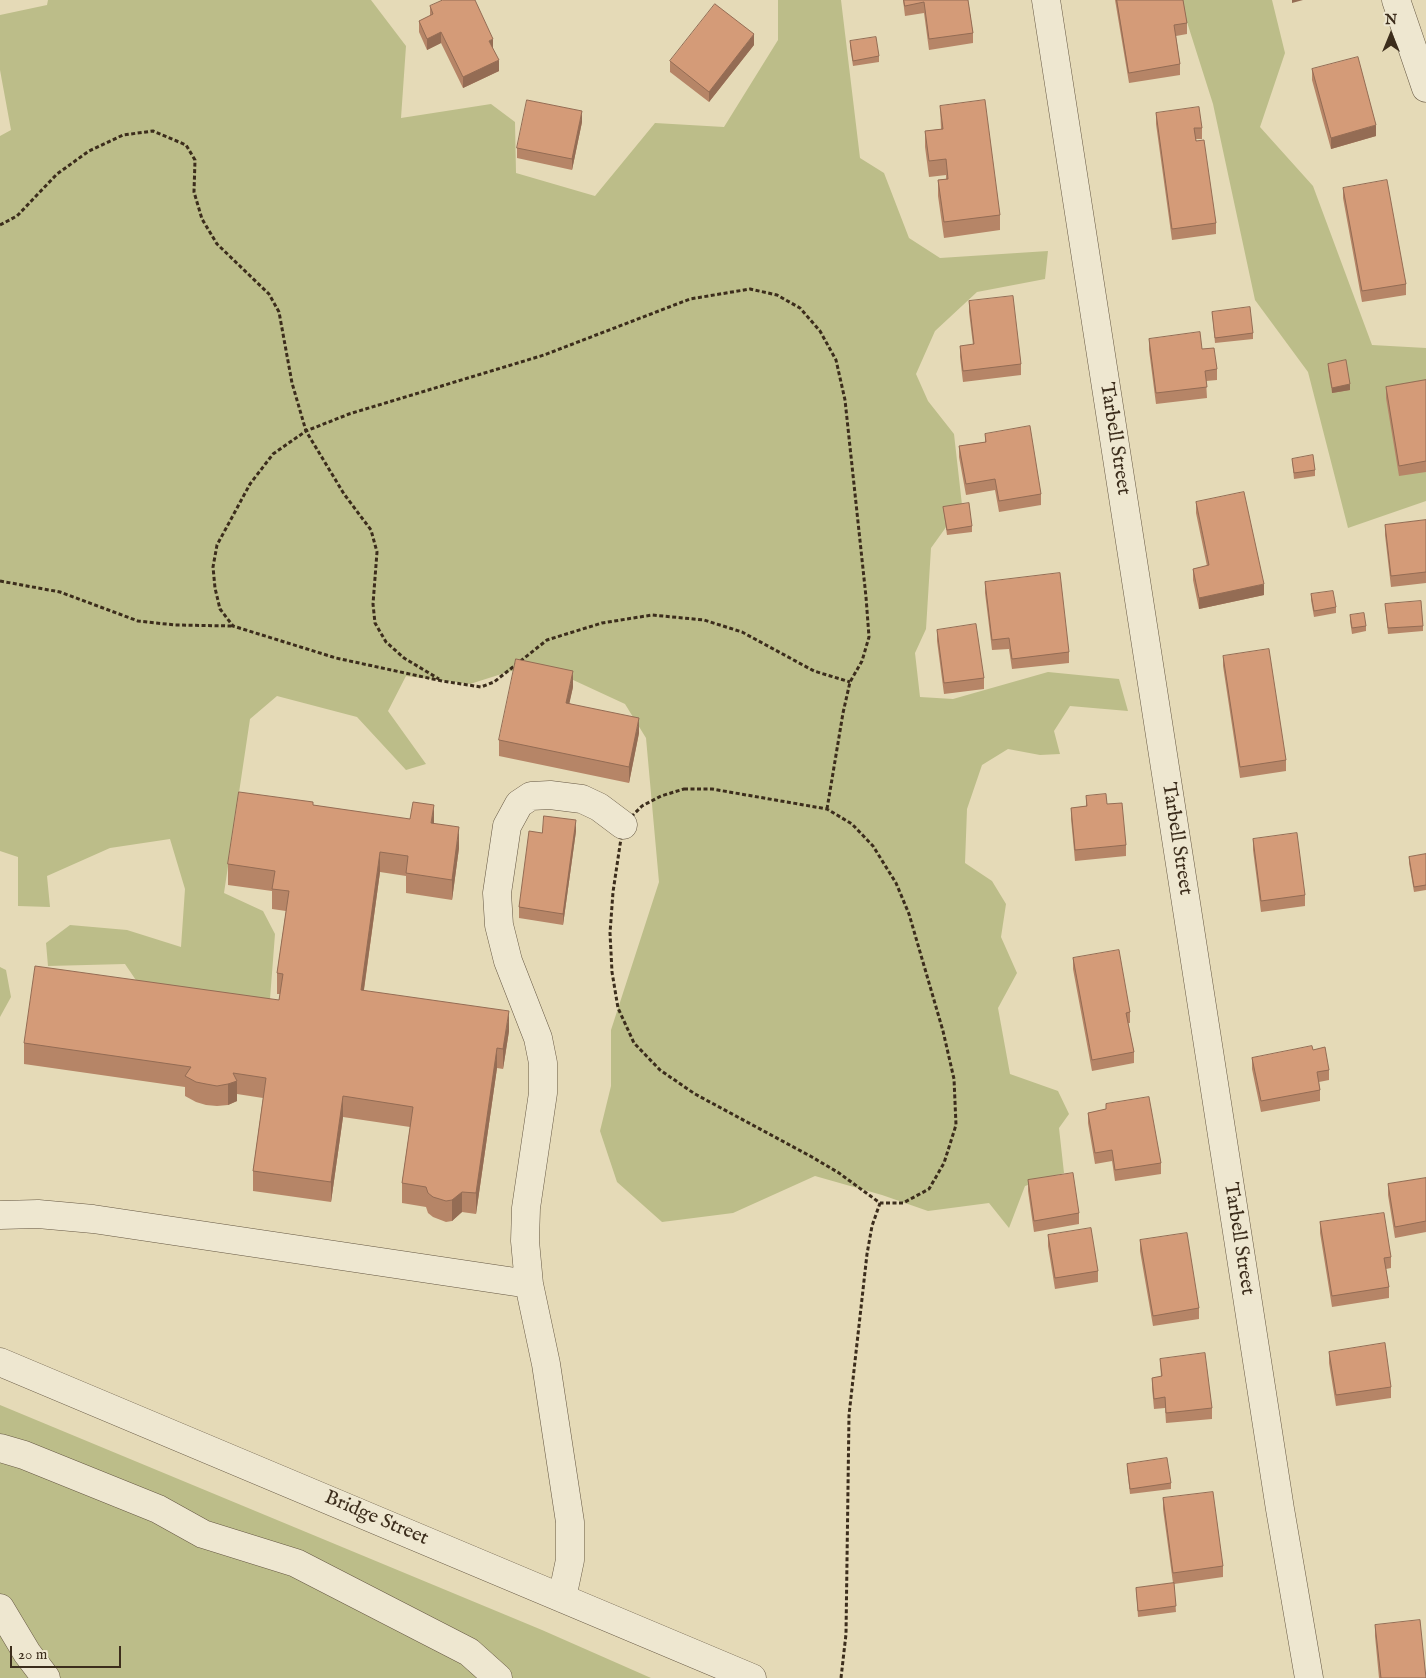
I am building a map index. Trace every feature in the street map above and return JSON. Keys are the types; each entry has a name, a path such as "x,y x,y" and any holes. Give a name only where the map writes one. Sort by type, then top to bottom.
{"street":[{"name":"Tarbell Street","path":"1046,0 1280,1509 1309,1678"},
{"path":"1396,0 1426,88"},
{"path":"562,1598 570,1560 570,1522 546,1364 529,1284 525,1241 526,1208 543,1093 544,1063 538,1038 508,961 499,925 497,893 507,826 519,804 531,796 550,795 582,799 599,807 623,825"},
{"path":"0,1215 38,1214 93,1219 529,1284"},
{"name":"Bridge Street","path":"0,1362 752,1678"},
{"path":"0,1448 158,1509 203,1534 296,1563 469,1652 498,1678"},
{"path":"0,1608 26,1654 46,1678"}],"path":[{"path":"0,224 17,216 65,168 89,151 123,135 153,131 186,145 195,160 194,192 202,219 217,244 268,294 279,312 292,383 306,431 344,494 370,530 377,552 373,604 375,623 386,642 404,658 442,680"},
{"path":"233,626 220,609 215,588 212,567 217,545 250,484 273,454 306,431 349,414 544,355 690,299 750,289 777,295 800,308 820,331 836,360 846,400 866,598 868,638 862,662 850,682 826,809"},
{"path":"0,581 60,592 138,621 175,625 233,626 336,658 481,687 494,682 547,640 602,623 652,615 704,620 742,632 814,671 850,682"},
{"path":"684,789 712,789 826,809 852,824 873,846 896,884 909,914 944,1031 954,1079 956,1125 944,1163 929,1189 903,1203 880,1203 839,1172 812,1156 695,1094 660,1070 634,1043 618,1008 612,972 610,933 614,892 623,825 642,806 661,796 684,789"},
{"path":"840,1678 846,1634 849,1415 867,1254 872,1226 880,1203"}],"green space":[{"path":"48,0 371,0 406,46 401,118 491,104 515,122 516,173 595,196 655,123 724,127 778,40 778,0 841,0 860,158 884,173 909,238 940,258 1048,251 1045,279 977,292 935,331 916,374 928,401 954,434 962,505 931,548 926,629 915,653 920,697 953,699 1048,672 1119,679 1128,711 1070,706 1054,731 1060,754 1040,755 1008,749 982,765 967,809 965,863 992,881 1006,904 1001,937 1017,973 998,1008 1010,1074 1058,1091 1069,1114 1059,1128 1064,1173 1025,1186 1009,1228 989,1203 928,1211 882,1195 815,1176 733,1213 662,1222 617,1182 600,1131 611,1086 611,1030 659,882 646,738 625,704 571,679 511,671 470,684 406,676 388,711 426,764 406,770 357,717 277,696 250,719 224,893 263,911 275,934 269,1012 146,995 125,964 48,966 46,943 70,925 127,930 181,947 185,889 170,839 110,848 47,876 50,907 18,906 18,857 0,851 0,136 11,130 0,70 0,15 47,5"},
{"path":"1180,0 1272,0 1285,53 1260,127 1313,186 1372,345 1426,348 1426,501 1348,528 1308,372 1255,300 1213,104"},
{"path":"0,967 6,970 11,997 0,1017"},
{"path":"0,1405 542,1630 651,1678 0,1678"}],"building":[{"path":"443,0 475,0 493,39 489,41 499,60 463,77 441,32 427,39 419,21 433,14 430,6"},
{"path":"904,0 968,0 973,33 929,39 924,2 905,6"},
{"path":"1117,0 1183,0 1187,23 1174,25 1180,64 1129,73"},
{"path":"715,4 754,34 709,92 670,61"},
{"path":"876,37 879,56 853,61 850,41"},
{"path":"1358,57 1376,125 1331,138 1312,69"},
{"path":"527,100 582,111 572,159 517,148"},
{"path":"985,100 1000,215 944,222 938,180 948,179 946,159 929,161 925,131 943,129 940,106"},
{"path":"1199,107 1202,128 1194,128 1196,141 1204,140 1216,223 1172,229 1156,113"},
{"path":"1387,180 1406,284 1362,291 1343,188"},
{"path":"1013,296 1021,364 963,371 960,346 974,344 969,301"},
{"path":"1250,307 1253,333 1215,338 1212,312"},
{"path":"1200,332 1202,349 1214,348 1217,369 1205,371 1207,387 1156,393 1149,339"},
{"path":"1346,360 1350,384 1332,388 1328,364"},
{"path":"1426,380 1426,461 1399,466 1386,387"},
{"path":"1030,426 1041,494 999,501 995,479 966,484 959,446 986,442 985,434"},
{"path":"1313,455 1315,470 1294,473 1292,459"},
{"path":"1244,492 1264,584 1199,598 1193,569 1209,565 1196,502"},
{"path":"969,503 972,526 947,530 943,507"},
{"path":"1426,520 1426,572 1391,576 1385,525"},
{"path":"1060,573 1069,652 1012,659 1009,638 992,640 985,582"},
{"path":"1333,591 1336,607 1314,611 1311,594"},
{"path":"1421,601 1423,626 1388,628 1385,604"},
{"path":"1364,613 1366,626 1352,628 1350,615"},
{"path":"976,624 984,678 944,683 937,630"},
{"path":"1269,649 1286,760 1240,767 1223,656"},
{"path":"516,659 573,671 566,703 639,718 629,767 499,740"},
{"path":"239,792 313,802 313,805 410,819 413,802 434,805 431,823 459,827 452,880 406,873 408,856 380,852 361,990 509,1011 503,1049 497,1048 476,1193 462,1192 452,1200 446,1201 433,1197 428,1193 426,1187 402,1183 413,1107 343,1096 331,1182 253,1171 266,1078 233,1073 237,1081 217,1086 196,1082 185,1076 191,1067 24,1043 35,966 279,1000 283,974 277,973 289,891 272,889 275,871 228,864"},
{"path":"1106,794 1107,804 1122,803 1126,845 1075,850 1071,808 1087,806 1086,796"},
{"path":"544,816 576,820 563,914 519,907 529,831 542,833"},
{"path":"1297,833 1305,895 1261,901 1253,839"},
{"path":"1426,854 1426,885 1414,887 1409,857"},
{"path":"1119,950 1130,1012 1126,1013 1134,1052 1092,1060 1073,958"},
{"path":"1312,1046 1313,1050 1325,1047 1329,1070 1317,1072 1320,1090 1261,1101 1252,1058"},
{"path":"1149,1097 1161,1163 1115,1170 1112,1150 1095,1153 1088,1113 1106,1109 1106,1104"},
{"path":"1073,1173 1079,1213 1034,1221 1028,1180"},
{"path":"1426,1178 1426,1221 1395,1227 1388,1184"},
{"path":"1384,1213 1391,1257 1384,1258 1389,1287 1332,1296 1320,1222"},
{"path":"1091,1228 1098,1271 1055,1278 1048,1235"},
{"path":"1187,1233 1199,1308 1153,1316 1140,1240"},
{"path":"1385,1343 1391,1387 1336,1395 1329,1352"},
{"path":"1205,1353 1212,1408 1166,1413 1165,1397 1154,1399 1152,1378 1162,1376 1160,1359"},
{"path":"1167,1458 1171,1483 1130,1489 1127,1464"},
{"path":"1213,1492 1223,1566 1173,1573 1163,1498"},
{"path":"1174,1583 1176,1606 1138,1611 1136,1588"},
{"path":"1420,1620 1426,1678 1381,1678 1375,1625"}]}
